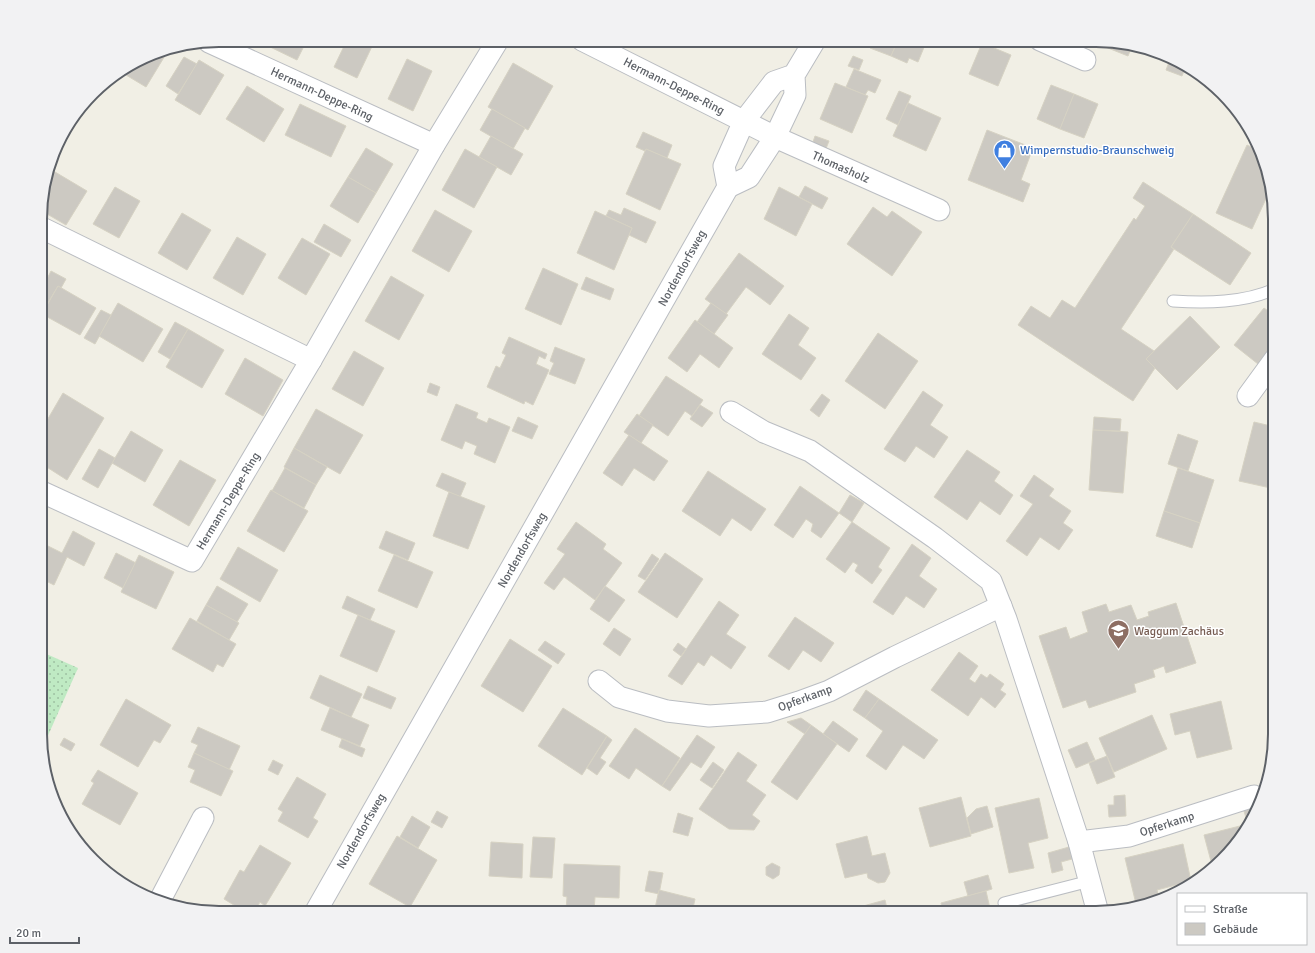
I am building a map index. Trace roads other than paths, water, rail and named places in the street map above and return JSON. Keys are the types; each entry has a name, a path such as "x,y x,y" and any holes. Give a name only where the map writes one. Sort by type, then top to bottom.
{"street":[{"name":"Hermann-Deppe-Ring","path":"220,47 434,145"},
{"name":"Hermann-Deppe-Ring","path":"47,494 192,561 311,360 434,145 494,47"},
{"name":"Hermann-Deppe-Ring","path":"596,47 744,121"},
{"path":"794,75 774,82 744,121 724,166 728,187 749,177 775,137 795,95 794,75 811,47"},
{"path":"1056,47 1085,60"},
{"name":"Thomasholz","path":"744,121 775,137 939,210"},
{"name":"Nordendorfsweg","path":"319,906 728,187"},
{"path":"47,230 311,360"},
{"path":"1248,396 1268,369"},
{"path":"731,412 764,432 810,451 935,538 991,581 1001,606 1078,842 1096,906"},
{"name":"Opferkamp","path":"599,681 619,696 667,711 709,716 767,712 829,691 895,657 1001,606"},
{"name":"Opferkamp","path":"1078,842 1129,836 1254,796"},
{"path":"162,896 203,818"}],"lane":[{"path":"1172,301 1194,302 1239,300 1268,292"},
{"path":"1004,903 1090,881"}],"place":[{"name":"Wimpernstudio-Braunschweig","path":"1004,170"},
{"name":"Waggum Zachäus","path":"1118,650"}]}
